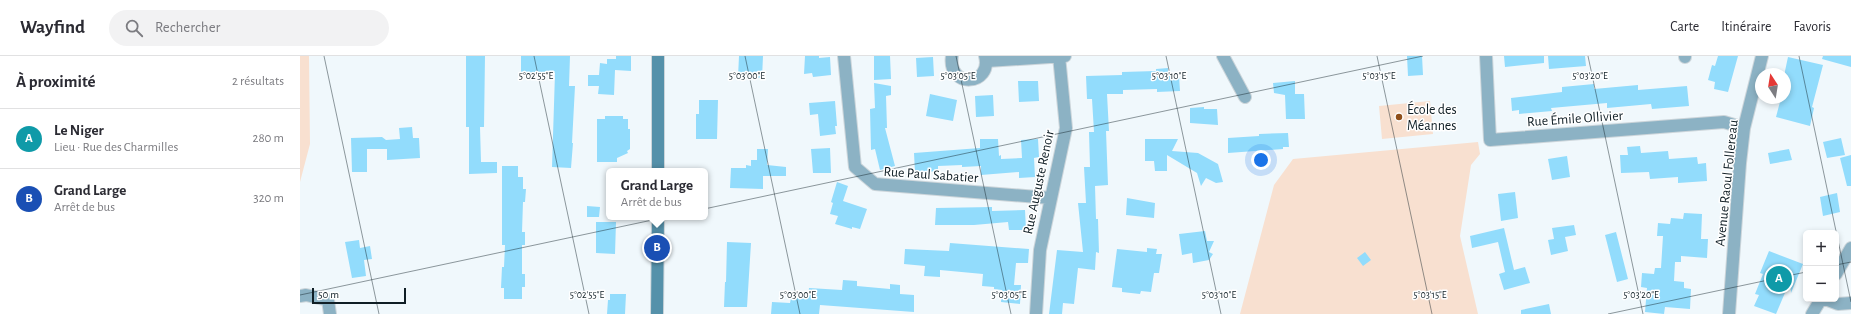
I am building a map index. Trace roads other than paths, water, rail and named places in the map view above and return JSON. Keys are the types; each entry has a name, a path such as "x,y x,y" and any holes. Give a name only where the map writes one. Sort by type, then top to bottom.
{"main road":[{"path":"658,56 658,168"},
{"path":"657,314 658,220"}],"street":[{"name":"Rue Paul Sabatier","path":"844,56 855,167 875,184 1050,198"},
{"path":"952,56 951,63 953,70 963,79 977,78 982,74 986,68 986,59 1065,56"},
{"name":"Rue Auguste Renoir","path":"1036,314 1040,250 1066,128 1059,56"},
{"path":"1223,56 1245,97"},
{"name":"Rue Émile Ollivier","path":"1486,56 1490,140 1724,122 1744,128"},
{"name":"Avenue Raoul Follereau","path":"1729,314 1744,128 1762,56"},
{"path":"1839,269 1851,248"},
{"path":"300,296 306,295 328,300 330,314"},
{"path":"1812,314 1819,302"},
{"path":"1832,302 1838,304 1851,303"}],"place":[{"name":"École des Méannes","path":"1399,117"},
{"name":"Grand Large","path":"657,248"},
{"name":"Le Niger","path":"1779,279"}]}
